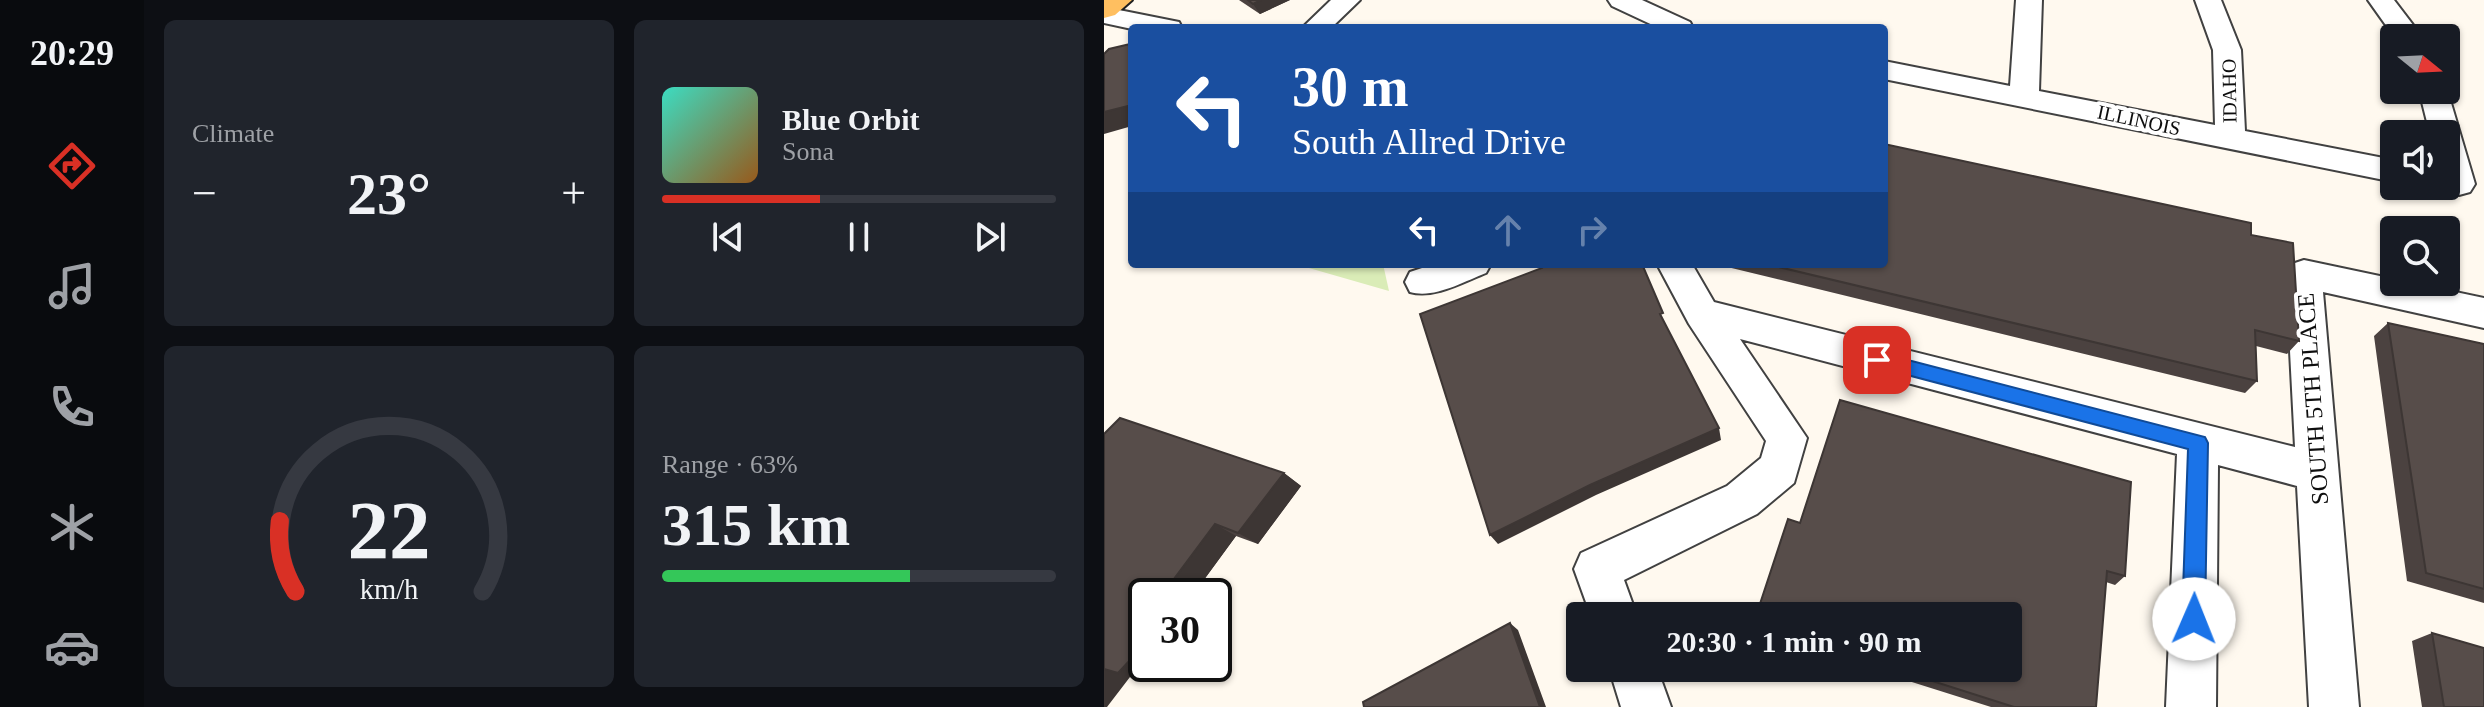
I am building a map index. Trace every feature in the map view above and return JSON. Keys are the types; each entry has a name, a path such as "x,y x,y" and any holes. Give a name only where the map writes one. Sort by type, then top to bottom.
{"main road":[{"path":"1104,12 1117,0"}],"street":[{"path":"1320,24 1347,0"},
{"path":"1621,0 1672,24"},
{"path":"2024,96 2029,0"},
{"name":"IDAHO","path":"2208,0 2230,51 2232,86 2229,138"},
{"path":"2381,0 2399,24"},
{"path":"1104,12 1153,24"},
{"name":"ILLINOIS","path":"1888,71 2380,168"},
{"path":"2438,104 2463,184"},
{"path":"1423,282 1463,268"},
{"path":"1609,602 1597,569 1742,500 1779,469 1787,438 1702,314 1676,268"},
{"name":"SOUTH 5TH PLACE","path":"2334,707 2304,274 2484,313"},
{"path":"1702,314 2318,472"},
{"path":"2191,707 2198,443"},
{"path":"1638,682 1646,707"}],"green space":[{"path":"1309,268 1384,268 1389,291"}],"building":[{"path":"1128,45 1128,106 1104,112 1104,54 1109,49"},
{"path":"1888,145 2251,223 2251,235 2293,243 2299,341 2255,330 2257,381 1783,268 1888,268"},
{"path":"1542,268 1644,268 1663,313 1660,314 1719,428 1590,485 1490,535 1420,314"},
{"path":"2388,323 2484,344 2484,589 2426,573"},
{"path":"1840,400 2131,482 2125,576 2107,571 2096,707 2014,707 1936,682 2022,682 2022,602 1761,602 1788,519 1800,523"},
{"path":"1120,418 1284,473 1238,533 1215,524 1175,578 1128,578 1128,662 1118,673 1104,669 1104,434"},
{"path":"1510,623 1540,707 1364,707 1363,702"},
{"path":"2432,633 2484,648 2484,707 2444,707"}],"route":[{"path":"1877,360 2198,443 2194,619"}]}
